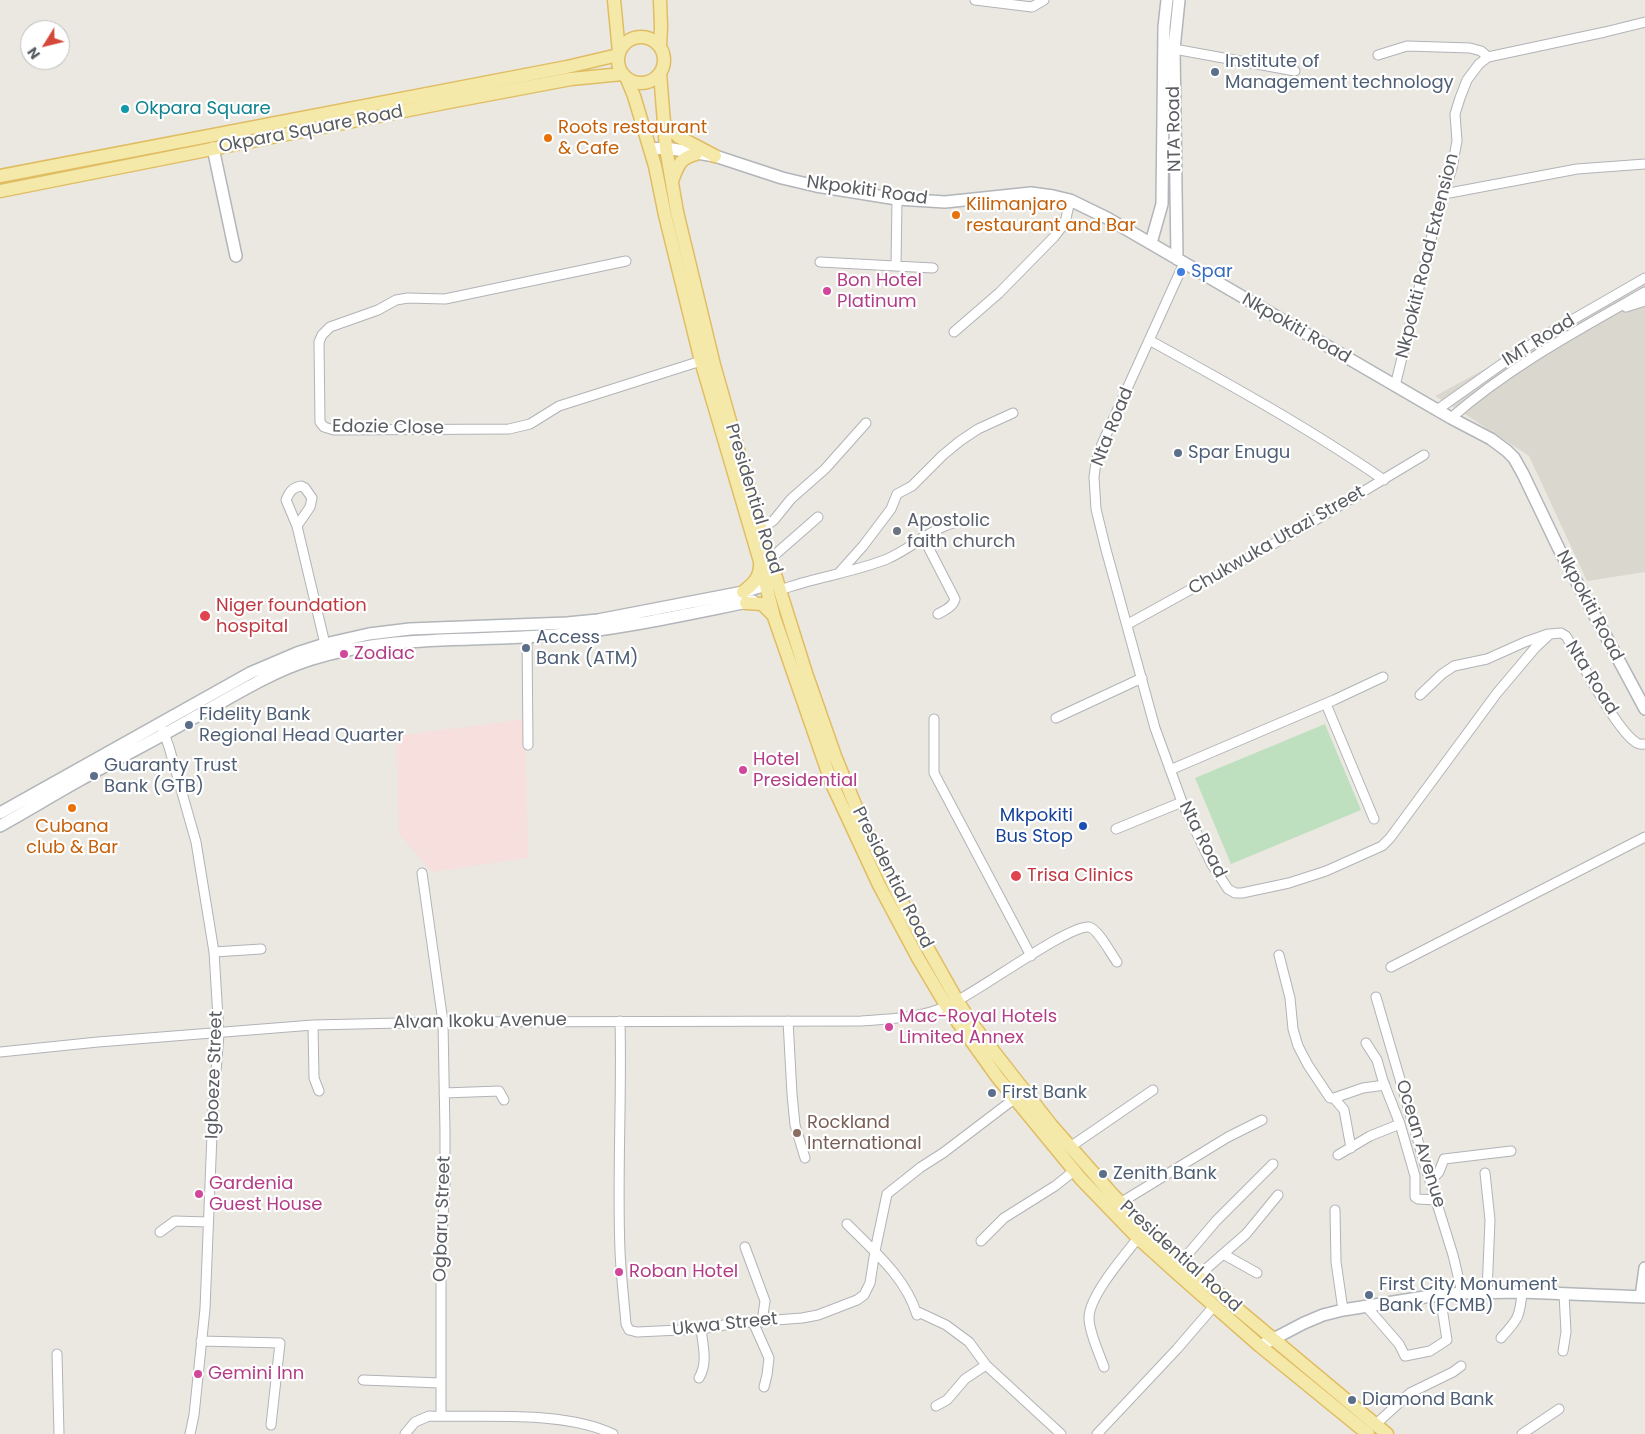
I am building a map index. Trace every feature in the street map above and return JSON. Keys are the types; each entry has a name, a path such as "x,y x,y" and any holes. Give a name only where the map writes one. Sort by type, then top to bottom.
{"main road":[{"path":"614,0 618,65 624,76 634,82 641,83 655,78 660,72 664,60 660,47 660,0"},
{"name":"NTA Road","path":"1151,243 1162,204 1164,27 1167,0"},
{"name":"NTA Road","path":"1179,0 1174,49 1181,261"},
{"path":"618,53 626,42 638,37 650,39 660,47"},
{"name":"Okpara Square Road","path":"0,176 558,69 618,53"},
{"name":"Presidential Road","path":"660,72 666,148 691,276 714,365 732,447 774,590 835,756 861,819 952,1004 1014,1099 1030,1108 1070,1147 1120,1203 1138,1238 1260,1346 1372,1429 1387,1434"},
{"name":"Okpara Square Road","path":"0,191 571,79 624,76"},
{"name":"Presidential Road","path":"624,76 634,96 650,148 701,361 761,530 765,558"},
{"path":"663,122 679,137 715,156"},
{"path":"207,136 214,148 236,256"},
{"name":"Nkpokiti Road","path":"650,148 666,148 715,156 782,178 897,199 945,202 1031,193 1053,196 1070,200 1090,209 1151,243 1507,450 1523,474 1558,549 1645,709"},
{"path":"672,181 680,162 696,154"},
{"path":"745,597 760,574 765,558"},
{"path":"0,826 269,677 312,658 382,643 527,636 610,629 774,590"},
{"name":"Presidential Road","path":"774,590 774,617 832,784 879,885 918,958 1030,1108 1074,1171 1129,1221 1182,1261 1274,1340 1372,1429"},
{"path":"0,814 250,673 297,653 325,644 369,634 410,629 567,623 598,620 745,597 762,604 774,617"},
{"path":"1260,1346 1313,1319 1344,1310 1440,1295 1522,1292 1643,1297 1645,1268"}],"street":[{"path":"975,0 1032,7 1044,0"},
{"path":"1378,55 1407,46 1470,48 1481,50 1488,57 1645,22"},
{"path":"1174,49 1295,71"},
{"name":"Nkpokiti Road Extension","path":"1395,386 1457,144 1455,114 1467,80 1479,64 1488,57"},
{"path":"1444,194 1577,169 1645,164"},
{"path":"896,266 897,199"},
{"path":"954,332 999,293 1054,237 1065,222 1070,200"},
{"name":"Edozie Close","path":"626,261 446,299 408,298 396,300 378,310 330,327 322,335 319,342 320,422 324,427 334,430 509,429 530,424 559,406 701,361"},
{"name":"Nta Road","path":"1181,261 1149,340 1102,444 1096,462 1094,477 1096,509 1156,728 1170,770 1182,802 1211,863 1228,889 1242,894 1289,882 1317,874 1382,846 1390,838 1497,693 1535,648 1550,634 1562,633 1566,636 1608,708 1636,742 1645,744"},
{"path":"820,262 933,268"},
{"name":"IMT Road","path":"1437,410 1539,339 1645,278"},
{"name":"IMT Road","path":"1451,418 1498,380 1573,332 1645,292"},
{"path":"1611,311 1645,301"},
{"path":"1149,340 1301,426 1347,454 1384,480"},
{"path":"838,574 864,546 890,509 897,494 912,486 943,454 960,441 978,429 1013,413"},
{"path":"761,530 774,520 791,499 825,469 866,423"},
{"name":"Chukwuka Utazi Street","path":"1128,624 1225,572 1424,455"},
{"path":"765,558 818,517"},
{"path":"774,590 838,574 889,558 923,537 952,523 962,521"},
{"path":"297,526 325,644"},
{"path":"923,537 955,599 949,608 938,614"},
{"path":"1420,695 1442,674 1454,666 1487,659 1525,642 1550,634"},
{"path":"527,636 528,746"},
{"path":"1170,770 1326,704 1383,677"},
{"path":"1056,718 1142,678"},
{"path":"1326,704 1374,819"},
{"path":"934,719 934,773 1031,956"},
{"name":"Igboeze Street","path":"159,723 165,734 196,842 214,952 219,1034 204,1309 194,1415 190,1434"},
{"path":"1116,830 1182,802"},
{"path":"1391,967 1645,837"},
{"name":"Ogbaru Street","path":"422,873 443,1022 445,1174 441,1253 440,1416"},
{"name":"Alvan Ikoku Avenue","path":"0,1052 98,1042 219,1034 313,1025 443,1022 862,1021 887,1019 919,1015 952,1004 1083,927 1090,927 1096,931 1117,962"},
{"path":"214,952 262,950"},
{"path":"1279,955 1290,998 1293,1029 1298,1046 1330,1098 1334,1098 1344,1110 1351,1148"},
{"name":"Ocean Avenue","path":"1376,997 1453,1255 1462,1293"},
{"name":"Ukwa Street","path":"620,1021 622,1080 620,1253 626,1324 630,1330 637,1332 702,1329 736,1323 818,1315 857,1300 864,1295 870,1283 888,1194 921,1167 943,1153 1014,1099"},
{"path":"788,1021 795,1125 805,1158"},
{"path":"313,1025 314,1078 319,1092"},
{"path":"1366,1043 1377,1060 1400,1124 1414,1176 1415,1197 1418,1200 1436,1200"},
{"path":"1334,1098 1363,1088 1385,1086"},
{"path":"1070,1147 1152,1090"},
{"path":"444,1093 499,1091 504,1100"},
{"path":"1120,1203 1228,1137 1262,1120"},
{"path":"1338,1155 1374,1134 1400,1124"},
{"path":"1430,1181 1439,1172 1444,1159 1510,1151"},
{"path":"1179,1275 1182,1261 1216,1221 1273,1164"},
{"path":"981,1241 1004,1218 1055,1186 1074,1171"},
{"path":"1485,1173 1490,1220 1487,1292"},
{"path":"1198,1276 1246,1234 1278,1194"},
{"path":"1335,1210 1336,1262 1344,1310"},
{"path":"160,1232 175,1221 208,1222"},
{"path":"847,1224 886,1263 902,1284 917,1313 946,1325 969,1342 986,1365 1061,1434"},
{"path":"1104,1367 1089,1319 1092,1303 1100,1288 1138,1238"},
{"path":"745,1247 765,1301 758,1322 769,1358 764,1387"},
{"path":"1223,1254 1257,1273"},
{"path":"1500,1338 1518,1318 1521,1309 1522,1292"},
{"path":"1563,1351 1566,1332 1564,1294"},
{"path":"1366,1306 1399,1344 1405,1356 1430,1351 1447,1340 1440,1295"},
{"path":"1102,1432 1214,1306"},
{"path":"699,1378 704,1370 705,1363 702,1329"},
{"path":"201,1341 280,1343 272,1425"},
{"path":"57,1354 59,1434"},
{"path":"936,1406 947,1400 965,1379 986,1365"},
{"path":"1372,1429 1410,1393 1453,1372 1460,1366"},
{"path":"363,1380 440,1383"},
{"path":"1522,1434 1559,1409"},
{"path":"405,1434 410,1426 429,1416 522,1417 594,1426 613,1434"}],"shaded area":[{"path":"1645,283 1645,572 1587,581 1529,456 1435,396"},
{"path":"525,719 528,858 432,872 399,834 396,736"}],"green space":[{"path":"1325,724 1361,810 1231,864 1195,778"}],"place":[{"name":"Institute of Management technology","path":"1215,72"},
{"name":"Okpara Square","path":"125,109"},
{"name":"Roots restaurant & Cafe","path":"548,138"},
{"name":"Kilimanjaro restaurant and Bar","path":"956,215"},
{"name":"Spar","path":"1181,272"},
{"name":"Bon Hotel Platinum","path":"827,291"},
{"name":"Spar Enugu","path":"1178,453"},
{"name":"Apostolic faith church","path":"897,531"},
{"name":"Niger foundation hospital","path":"205,616"},
{"name":"Access Bank (ATM)","path":"526,648"},
{"name":"Zodiac","path":"344,654"},
{"name":"Fidelity Bank Regional Head Quarter","path":"189,725"},
{"name":"Hotel Presidential","path":"743,770"},
{"name":"Guaranty Trust Bank (GTB)","path":"94,776"},
{"name":"Cubana club & Bar","path":"72,808"},
{"name":"Mkpokiti Bus Stop","path":"1083,826"},
{"name":"Trisa Clinics","path":"1016,876"},
{"name":"Mac-Royal Hotels Limited Annex","path":"889,1027"},
{"name":"First Bank","path":"992,1093"},
{"name":"Rockland International","path":"797,1133"},
{"name":"Zenith Bank","path":"1103,1174"},
{"name":"Gardenia Guest House","path":"199,1194"},
{"name":"Roban Hotel","path":"619,1272"},
{"name":"First City Monument Bank (FCMB)","path":"1369,1295"},
{"name":"Gemini Inn","path":"198,1374"},
{"name":"Diamond Bank","path":"1352,1400"}]}
